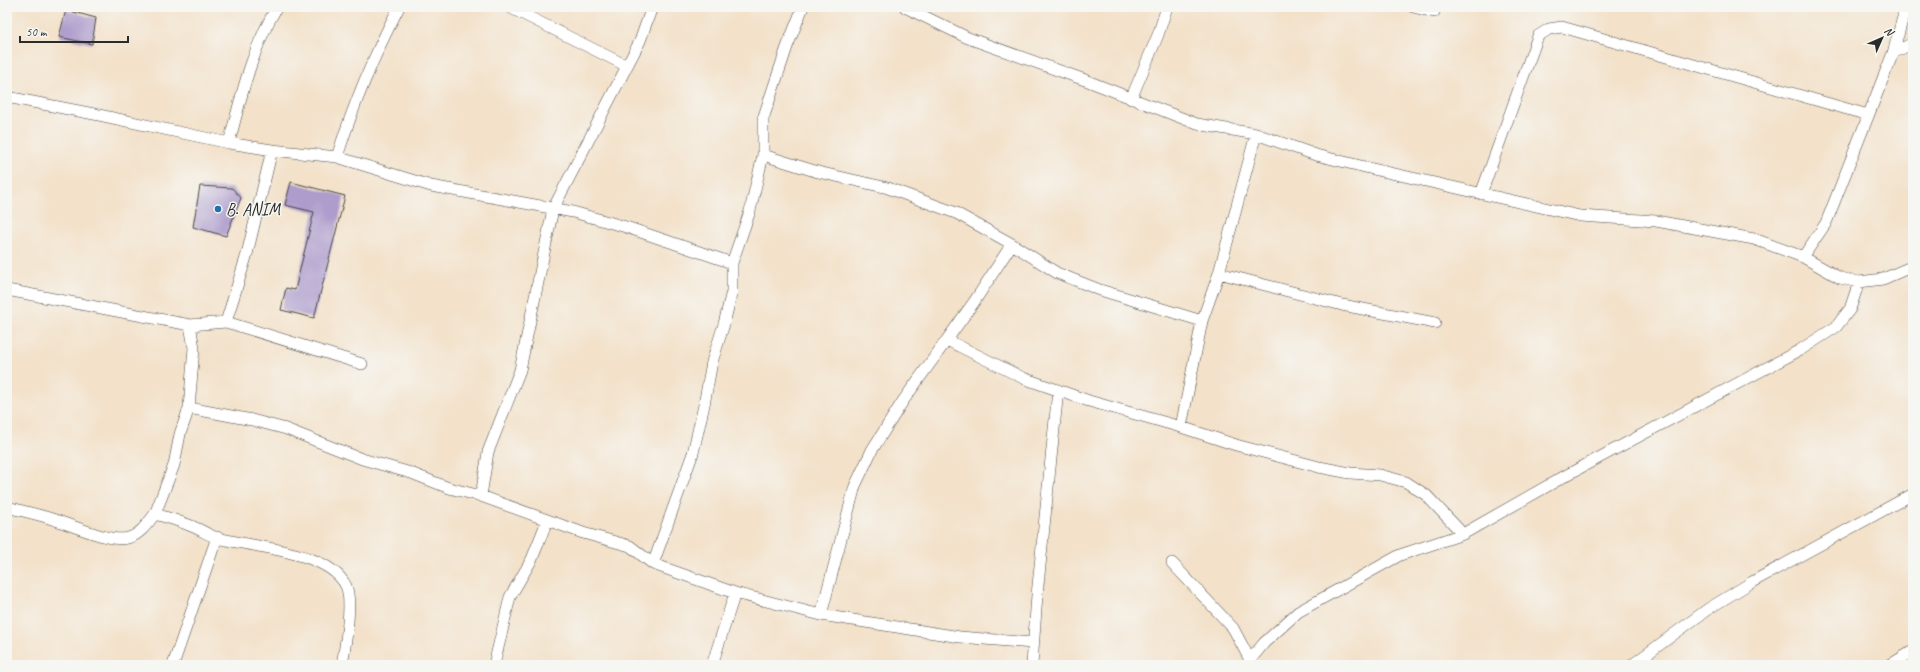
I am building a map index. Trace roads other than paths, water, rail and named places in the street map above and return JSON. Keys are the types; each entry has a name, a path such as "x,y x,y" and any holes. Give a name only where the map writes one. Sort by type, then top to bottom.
{"street":[{"path":"229,143 244,86 266,24 277,7"},
{"path":"337,157 353,106 379,45 399,7"},
{"path":"509,7 627,66"},
{"path":"481,496 488,452 520,370 553,209 640,41 652,7"},
{"path":"653,564 693,452 712,362 724,324 732,291 732,263 750,211 763,155 763,119 787,47 803,7"},
{"path":"905,7 968,38 1085,80 1197,124 1256,134 1316,155 1580,216 1656,221 1754,239 1803,257 1840,278 1859,282 1883,279 1913,266"},
{"path":"1131,99 1158,35 1167,7"},
{"path":"1413,7 1434,12"},
{"path":"1803,257 1826,222 1893,53 1903,17 1903,7"},
{"path":"1481,194 1538,36 1549,29 1562,28 1868,115"},
{"path":"1893,53 1913,43"},
{"path":"7,97 229,143 272,150 337,157 431,186 574,212 626,227 732,263"},
{"path":"1181,427 1202,321 1219,273 1256,134"},
{"path":"226,322 247,254 272,150"},
{"path":"763,155 818,172 894,190 956,213 1012,244 1057,273 1100,290 1202,321"},
{"path":"821,614 855,486 872,450 902,400 947,340 1012,244"},
{"path":"1219,273 1342,305 1435,323"},
{"path":"1172,563 1233,628 1248,662 1264,643 1298,612 1400,555 1463,534 1565,476 1800,350 1836,327 1850,309 1859,282"},
{"path":"7,290 190,325 226,322 362,364"},
{"path":"7,507 53,519 85,531 116,538 128,539 138,534 155,514 165,491 189,408 194,348 190,325"},
{"path":"947,340 1023,378 1089,400 1236,445 1319,467 1350,473 1380,475 1406,482 1426,495 1463,534"},
{"path":"1032,665 1058,390"},
{"path":"189,408 252,420 286,429 362,459 411,473 449,488 481,496 583,533 630,546 653,564 735,593 821,614 960,637 1033,643"},
{"path":"1632,665 1708,609 1752,582 1913,494"},
{"path":"155,514 182,522 217,537 318,561 341,577 347,588 348,612 342,665"},
{"path":"494,665 510,597 532,559 547,521"},
{"path":"173,665 217,537"},
{"path":"712,665 735,593"},
{"path":"1890,665 1913,650"}],"place":[{"name":"B. ANIM","path":"218,209"}]}
